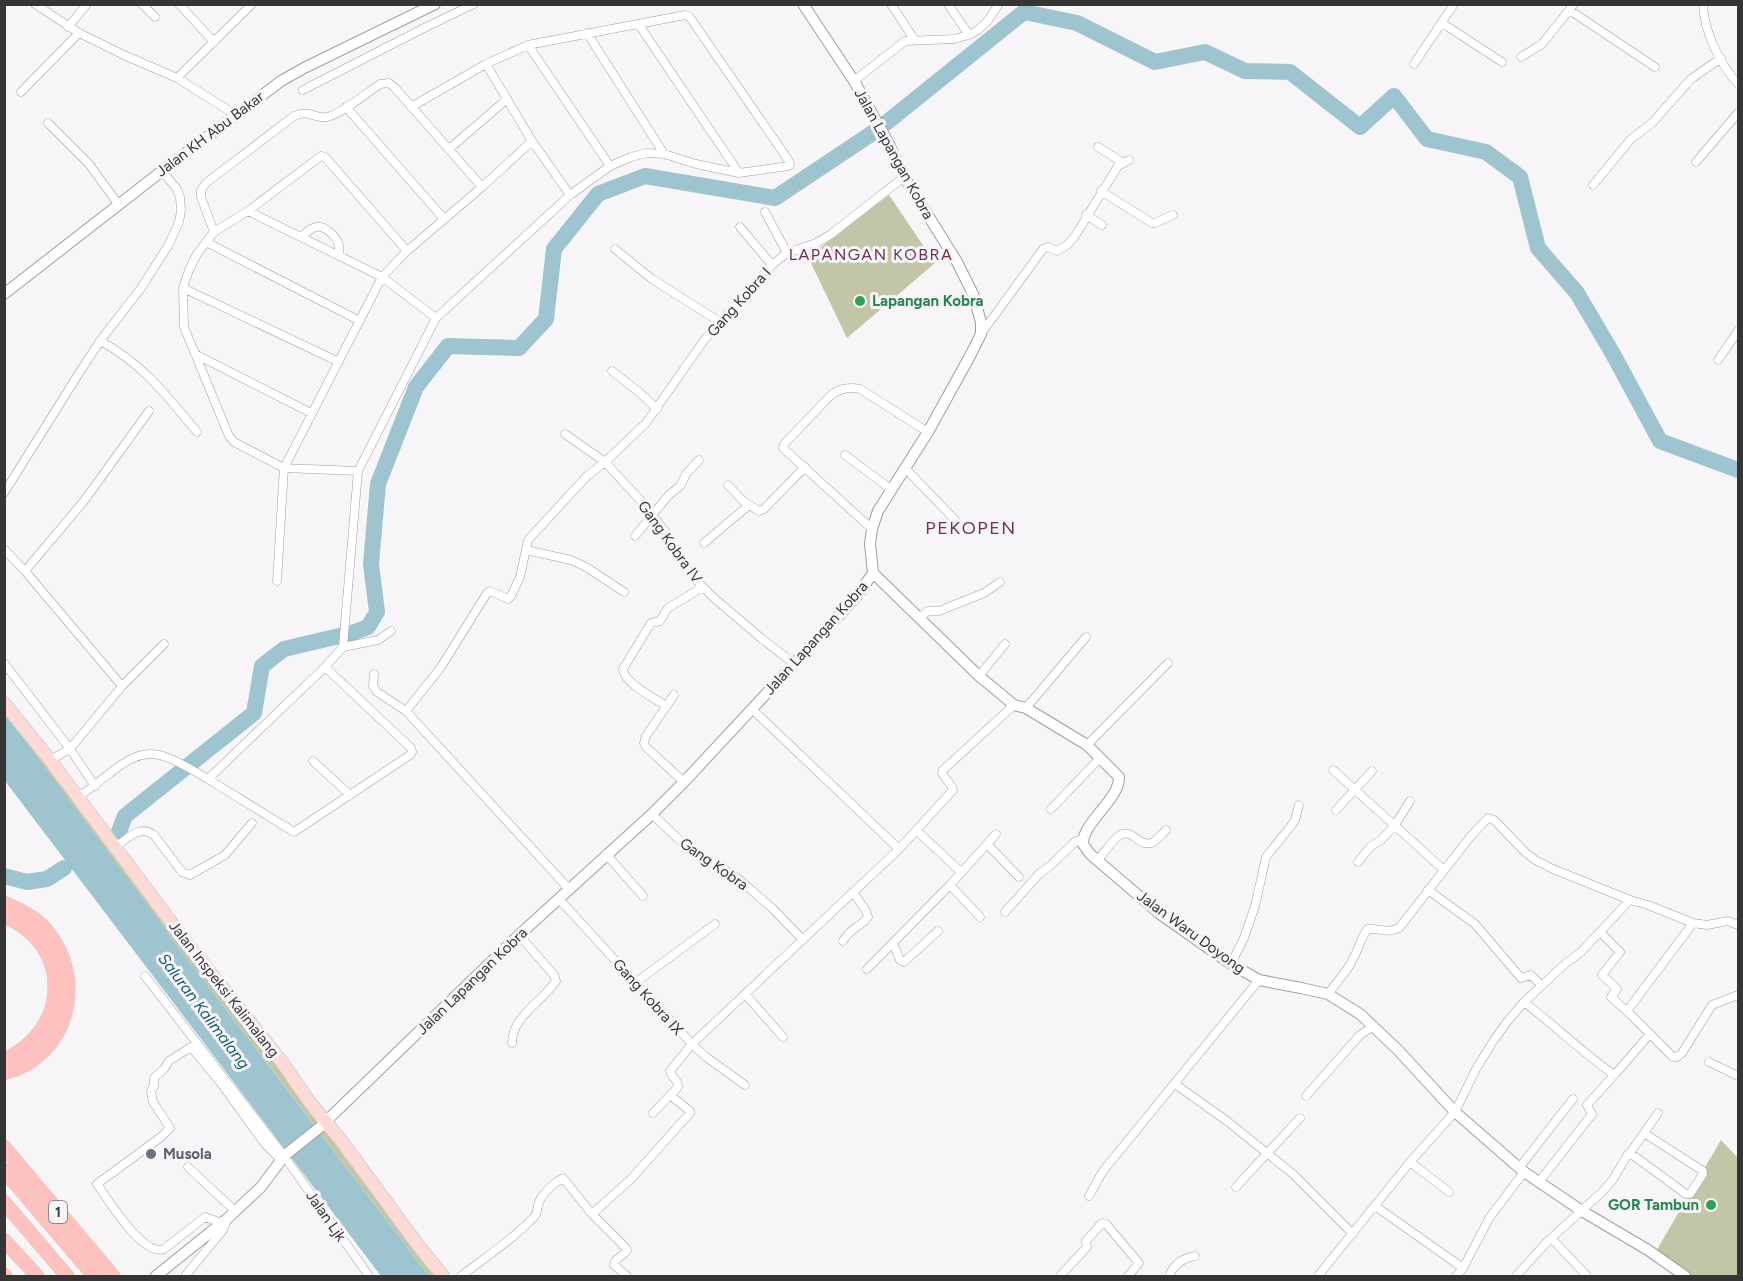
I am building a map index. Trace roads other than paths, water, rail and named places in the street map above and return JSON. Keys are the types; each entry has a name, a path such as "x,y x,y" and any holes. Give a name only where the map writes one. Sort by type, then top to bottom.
{"highway":[{"path":"4,903 23,911 46,930 61,955 67,972 69,989 65,1014 52,1041 39,1056 4,1073"},
{"path":"4,916 17,922 32,934 45,949 55,973 56,991 52,1010 45,1026 28,1045 4,1060"},
{"name":"1","path":"4,1147 113,1276"},
{"name":"1","path":"4,1170 94,1276"},
{"path":"4,1182 82,1276"},
{"name":"1","path":"4,1202 67,1276"},
{"path":"4,1240 37,1276"}],"main road":[{"name":"Jalan Inspeksi Kalimalang","path":"4,703 50,760 76,798 186,942 282,1062 323,1125 343,1143 443,1276"}],"street":[{"path":"35,4 68,27 177,78 236,115"},
{"path":"68,27 87,4"},
{"path":"142,4 155,17"},
{"path":"179,4 214,42"},
{"path":"177,78 252,4"},
{"name":"Jalan KH Abu Bakar","path":"4,294 281,81 417,8 435,4"},
{"path":"303,90 474,4"},
{"name":"Jalan Lapangan Kobra","path":"156,1276 261,1187 283,1157 323,1125 519,935 652,814 857,596 873,573 870,544 878,511 928,432 981,334 982,327 980,315 965,278 904,177 889,144 854,81 803,4"},
{"path":"891,4 914,39"},
{"path":"948,4 969,35"},
{"path":"854,81 905,41 954,39 969,35 987,22 999,4"},
{"path":"1414,64 1454,4"},
{"path":"1703,4 1713,44 1729,73 1738,84"},
{"path":"1521,57 1542,44 1572,6 1655,67"},
{"path":"208,779 325,667 343,645 358,471 436,318 570,195 610,166 647,153 664,154 740,173 790,165 692,19 685,15 528,45 486,64 411,107"},
{"path":"1442,23 1502,62"},
{"path":"639,25 740,173"},
{"path":"21,92 79,33"},
{"path":"587,33 664,154"},
{"path":"528,45 610,166"},
{"path":"1593,185 1630,139 1652,123 1691,79 1721,58"},
{"path":"486,64 532,141 570,195"},
{"path":"214,232 201,197 201,190 206,183 294,116 302,112 320,117 331,116 380,84 388,82 482,187"},
{"path":"449,149 506,100"},
{"path":"346,107 444,219"},
{"path":"1696,162 1738,113"},
{"path":"48,123 89,164 119,205"},
{"path":"277,581 285,468 382,277 407,251 532,141"},
{"path":"981,334 1043,249 1048,247 1057,251 1061,250 1075,236 1118,166 1126,161 1098,147"},
{"path":"358,471 285,468 234,442 184,327 183,288 189,270 214,232 248,211 321,156 325,157 407,251"},
{"path":"4,493 100,341 154,269 179,222 180,197 177,189 162,171"},
{"name":"Gang Kobra I","path":"406,711 441,666 487,593 490,591 508,599 511,596 519,577 528,540 587,476 646,423 694,353 772,265 787,253 816,243 830,235 904,177"},
{"path":"1101,191 1152,223 1173,215"},
{"path":"248,211 382,277 436,318"},
{"path":"765,212 787,253"},
{"path":"1086,215 1102,225"},
{"path":"301,237 310,229 316,226 321,227 339,243 339,256"},
{"path":"740,227 772,265"},
{"path":"206,242 360,321"},
{"path":"615,249 652,279 720,322"},
{"path":"183,288 339,362"},
{"path":"1718,360 1738,331"},
{"path":"100,341 117,349 149,375 197,432"},
{"path":"195,354 311,413"},
{"path":"612,371 657,409"},
{"path":"872,529 783,448 784,444 832,394 850,387 860,389 928,432"},
{"path":"25,571 84,501 149,411"},
{"name":"Gang Kobra IV","path":"565,434 605,462 665,531 671,546 703,587 760,638 794,663"},
{"path":"845,456 892,490"},
{"path":"635,536 668,496 681,485 686,474 699,460"},
{"path":"728,485 749,505 759,511 764,509 806,467"},
{"path":"905,468 957,522"},
{"path":"704,543 749,505"},
{"path":"4,549 122,686"},
{"path":"526,550 571,560 624,592"},
{"path":"873,573 979,676 1014,705 1026,708 1087,745 1119,777 1113,793 1082,839 1075,842 1039,874 1005,912"},
{"path":"919,618 928,611 939,611 984,593 1000,582"},
{"path":"667,706 634,685 624,675 623,669 651,623 660,621 668,608 703,587"},
{"path":"343,645 378,640 391,632"},
{"path":"1026,708 1086,637"},
{"path":"50,760 70,749 122,686 164,644"},
{"path":"979,676 1005,644"},
{"path":"4,663 70,749 94,786"},
{"path":"1087,745 1168,663"},
{"path":"76,798 136,756 151,753 166,756 181,764 294,832 412,752 411,748 325,667"},
{"path":"374,674 373,686 377,692 406,711 569,889"},
{"path":"674,695 644,742 646,747 684,782"},
{"path":"653,1113 678,1086 670,1071 692,1044 917,831 953,790 942,773 943,770 1014,705"},
{"path":"752,709 899,849"},
{"path":"1051,808 1100,758"},
{"path":"313,761 350,795"},
{"path":"1333,770 1444,870"},
{"path":"1336,810 1372,771"},
{"path":"1358,862 1371,846 1381,840 1395,825 1410,801"},
{"path":"1231,964 1244,938 1255,906 1266,857 1295,820 1299,805"},
{"name":"Gang Kobra","path":"652,814 691,851 720,866 741,881 802,939"},
{"path":"1328,994 1350,965 1362,936 1368,929 1390,932 1399,928 1485,820 1491,819 1525,852 1553,869 1693,923 1707,925 1728,921 1738,925"},
{"path":"114,848 140,831 149,831 182,872 190,875 225,855 252,823"},
{"path":"1097,861 1119,836 1125,833 1149,844 1166,830"},
{"path":"917,831 961,872"},
{"path":"867,969 950,885 996,834"},
{"name":"Jalan Waru Doyong","path":"1082,839 1083,844 1097,861 1160,914 1231,964 1259,980 1328,994 1360,1014 1398,1050 1455,1112 1521,1170 1685,1276"},
{"path":"987,844 1019,877"},
{"path":"606,855 643,896"},
{"path":"950,885 980,918"},
{"path":"1428,890 1475,924 1521,978 1531,975 1541,985"},
{"path":"843,941 850,930 868,917 853,892"},
{"name":"Gang Kobra IX","path":"558,899 692,1044 745,1085"},
{"path":"1318,1276 1410,1162 1455,1112 1476,1069 1494,1040 1524,1002 1581,952 1630,900"},
{"path":"1627,1011 1693,923"},
{"path":"635,983 715,924"},
{"path":"893,943 900,960 904,962 938,931"},
{"path":"1600,932 1620,952 1602,975 1617,988 1611,997 1673,1057 1682,1053 1712,1005 1738,995"},
{"path":"512,1043 516,1025 556,981 554,975 519,935"},
{"path":"145,976 283,1157"},
{"path":"1089,1196 1103,1171 1259,980"},
{"path":"745,994 783,1037"},
{"path":"1524,1002 1594,1060 1615,1074"},
{"path":"1306,1096 1360,1035 1374,1026"},
{"path":"1539,1182 1592,1114 1593,1112 1587,1105 1650,1034"},
{"path":"228,1217 205,1217 159,1251 148,1247 121,1218 97,1184 170,1128 153,1102 151,1091 157,1074 169,1061 191,1047 265,1144 283,1157"},
{"path":"1709,1062 1738,1076"},
{"path":"1175,1084 1227,1121 1293,1174 1353,1234"},
{"path":"592,1214 631,1179 690,1113 670,1095"},
{"path":"1456,1276 1463,1268 1490,1217 1521,1170 1573,1099"},
{"path":"1516,1276 1550,1239 1612,1181 1628,1154 1658,1113"},
{"path":"1236,1187 1300,1118"},
{"path":"1630,1153 1686,1194 1690,1194 1703,1175 1703,1171 1644,1133"},
{"name":"Jalan Ljk","path":"283,1157 369,1276"},
{"path":"1410,1162 1449,1192"},
{"path":"188,1167 228,1217"},
{"path":"461,1276 507,1243 532,1219 538,1212 540,1200 561,1178 565,1178 592,1214 627,1250 614,1265 627,1276"},
{"path":"1375,1206 1463,1268"},
{"path":"185,1276 223,1230 228,1217"},
{"path":"1060,1276 1086,1249 1086,1241 1102,1223 1106,1224 1139,1263 1128,1276"},
{"path":"1550,1239 1578,1273 1587,1276"},
{"path":"1169,1276 1180,1261 1186,1257 1195,1256"}],"water":[{"name":"Saluran Kalimalang","path":"5,714 177,945 429,1276 381,1276 5,781"}],"waterway":[{"path":"886,123 1024,12 1077,23 1155,62 1205,52 1245,71 1290,72 1360,127 1394,96 1427,139 1486,152 1520,177 1538,248 1577,293 1660,441 1738,470"},
{"path":"118,834 125,816 254,713 262,666 284,649 368,627 377,612 371,564 378,484 416,387 448,346 519,348 546,319 554,249 598,194 645,176 775,198 874,132"},
{"path":"4,876 27,882 47,879 64,868"}],"place":[{"name":"Lapangan Kobra","path":"860,301"},
{"name":"Musola","path":"151,1154"},
{"name":"GOR Tambun","path":"1711,1205"}],"district":[{"name":"LAPANGAN KOBRA","path":"871,254"},
{"name":"PEKOPEN","path":"971,528"}]}
